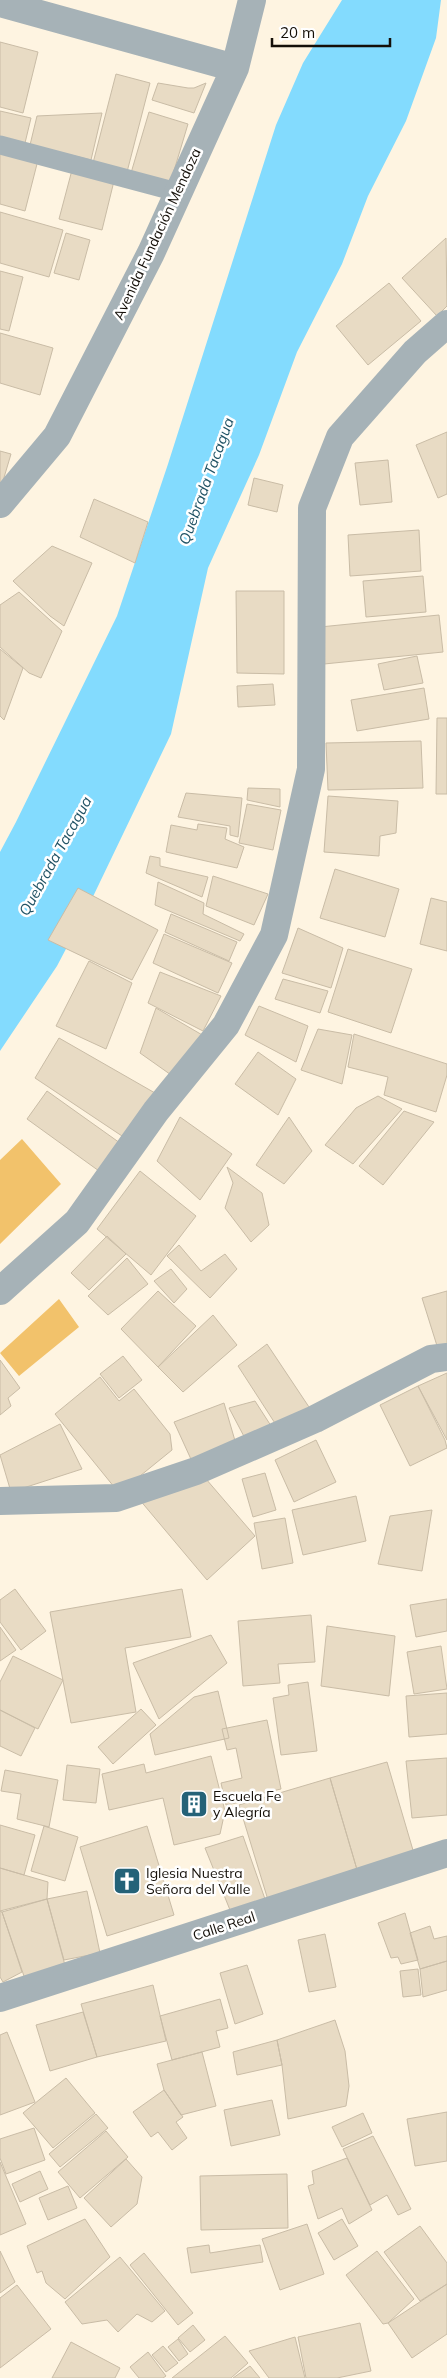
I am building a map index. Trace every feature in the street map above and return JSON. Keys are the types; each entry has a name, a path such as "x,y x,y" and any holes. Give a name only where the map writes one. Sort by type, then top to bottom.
{"street":[{"name":"Avenida Fundación Mendoza","path":"0,504 57,436 151,253 177,192 235,68 252,0"},
{"path":"0,3 235,68"},
{"path":"0,1291 77,1222 156,1112 226,1025 274,935 311,769 312,508 340,437 415,352 447,324"},
{"path":"0,1501 116,1498 196,1471 315,1419 431,1359 447,1358"},
{"name":"Calle Real","path":"0,1998 447,1853"}],"lane":[{"path":"0,145 177,192"}],"shaded area":[{"path":"22,1139 61,1184 0,1244 0,1160"},
{"path":"59,1299 79,1327 19,1376 0,1353"}],"water":[{"name":"Quebrada Tacagua","path":"342,0 441,0 436,38 406,121 368,196 342,264 297,352 259,455 208,568 171,734 88,907 57,966 0,1051 0,852 117,616 168,464 276,125 303,63"}],"building":[{"path":"0,42 38,52 23,113 0,107"},
{"path":"116,74 150,83 127,172 93,163"},
{"path":"158,83 194,88 206,83 194,113 152,100"},
{"path":"0,111 31,118 25,143 0,138"},
{"path":"149,112 188,124 170,184 131,173"},
{"path":"102,113 91,160 30,145 37,116"},
{"path":"0,150 38,160 25,211 0,204"},
{"path":"72,170 114,181 102,230 59,219"},
{"path":"0,212 63,230 49,277 0,263"},
{"path":"66,233 90,240 79,280 54,273"},
{"path":"446,238 447,306 437,316 402,278"},
{"path":"0,271 23,277 9,331 0,329"},
{"path":"389,283 421,321 368,365 336,326"},
{"path":"0,333 53,348 40,395 0,383"},
{"path":"447,432 447,494 438,498 416,445"},
{"path":"0,451 11,454 0,491"},
{"path":"388,460 392,502 360,505 355,463"},
{"path":"254,478 283,485 277,512 248,505"},
{"path":"94,499 148,522 135,563 80,537"},
{"path":"419,530 421,571 350,576 348,535"},
{"path":"52,546 92,563 64,626 50,616 13,581"},
{"path":"423,576 426,612 366,617 363,581"},
{"path":"236,591 284,591 284,674 237,673"},
{"path":"19,592 62,631 41,678 29,673 0,647 0,605"},
{"path":"439,615 443,652 324,664 320,627"},
{"path":"0,649 23,668 4,720 0,716"},
{"path":"417,656 423,683 384,690 378,664"},
{"path":"273,684 275,705 238,707 237,686"},
{"path":"424,688 429,719 357,731 351,700"},
{"path":"437,718 447,718 447,794 436,794"},
{"path":"421,741 423,788 328,790 326,743"},
{"path":"248,788 280,789 280,807 247,800"},
{"path":"186,793 242,798 238,837 230,835 230,826 178,817"},
{"path":"328,796 398,801 396,833 380,836 379,856 324,852"},
{"path":"247,804 281,810 273,850 239,843"},
{"path":"198,824 227,828 225,839 244,847 237,868 166,852 171,825 197,830"},
{"path":"150,856 160,858 160,866 208,877 202,897 146,873"},
{"path":"335,869 399,889 385,937 320,918"},
{"path":"213,876 268,894 254,925 206,906"},
{"path":"158,882 204,903 203,914 244,934 240,941 155,905"},
{"path":"78,888 158,930 132,980 48,940"},
{"path":"431,898 447,902 447,951 420,944"},
{"path":"171,914 237,942 229,961 165,932"},
{"path":"298,928 343,948 331,988 282,973"},
{"path":"164,934 232,963 218,993 153,963"},
{"path":"348,949 412,969 391,1033 328,1012"},
{"path":"89,961 132,983 106,1049 56,1026"},
{"path":"160,972 221,996 203,1031 148,1003"},
{"path":"283,979 328,991 320,1013 275,999"},
{"path":"259,1006 308,1026 296,1062 245,1035"},
{"path":"156,1008 204,1036 174,1077 140,1053"},
{"path":"318,1029 352,1035 342,1084 301,1070"},
{"path":"354,1034 447,1064 447,1075 436,1112 384,1095 388,1077 348,1067"},
{"path":"59,1038 155,1093 125,1138 35,1078"},
{"path":"258,1052 296,1079 278,1115 235,1084"},
{"path":"47,1091 120,1143 99,1171 27,1119"},
{"path":"378,1096 402,1109 353,1164 325,1145 356,1108"},
{"path":"404,1111 434,1122 383,1185 359,1166"},
{"path":"180,1117 232,1154 200,1200 157,1161"},
{"path":"289,1117 312,1151 284,1184 256,1165"},
{"path":"227,1167 262,1193 269,1225 251,1242 225,1208 233,1183"},
{"path":"140,1171 196,1216 151,1275 97,1229"},
{"path":"107,1236 126,1254 89,1290 71,1273"},
{"path":"179,1245 201,1271 225,1254 237,1269 210,1298 167,1256"},
{"path":"127,1258 148,1284 108,1315 88,1296"},
{"path":"171,1269 187,1289 174,1303 154,1281"},
{"path":"158,1291 196,1326 158,1367 121,1329"},
{"path":"447,1291 447,1346 438,1349 422,1298"},
{"path":"213,1315 237,1345 183,1392 158,1367"},
{"path":"267,1344 313,1413 280,1431 238,1366"},
{"path":"123,1356 142,1380 119,1398 100,1374"},
{"path":"0,1360 20,1388 8,1398 11,1406 0,1415"},
{"path":"447,1373 447,1440 418,1386"},
{"path":"100,1377 119,1401 134,1389 170,1434 172,1450 119,1493 55,1414"},
{"path":"418,1386 445,1440 447,1448 410,1466 380,1405"},
{"path":"255,1401 275,1432 248,1444 229,1408"},
{"path":"224,1403 238,1451 195,1468 174,1422"},
{"path":"60,1424 82,1469 11,1492 0,1455"},
{"path":"316,1440 336,1482 294,1502 275,1460"},
{"path":"265,1473 276,1510 253,1517 242,1479"},
{"path":"206,1479 255,1536 207,1580 139,1499"},
{"path":"356,1496 366,1541 303,1555 292,1510"},
{"path":"432,1510 422,1571 378,1564 390,1516"},
{"path":"285,1518 293,1563 262,1569 254,1523"},
{"path":"15,1589 46,1631 21,1650 0,1622 0,1600"},
{"path":"182,1589 191,1637 125,1648 136,1712 71,1723 50,1612"},
{"path":"447,1599 447,1631 416,1637 410,1605"},
{"path":"311,1615 315,1662 278,1664 280,1683 243,1686 238,1621"},
{"path":"327,1626 395,1636 389,1696 321,1686"},
{"path":"0,1627 16,1650 0,1661"},
{"path":"211,1635 227,1663 159,1719 133,1663"},
{"path":"441,1646 447,1689 414,1694 407,1652"},
{"path":"13,1656 63,1680 38,1729 0,1710 0,1682"},
{"path":"308,1682 317,1751 281,1755 273,1698 289,1695 288,1685"},
{"path":"218,1691 229,1738 155,1755 150,1734 194,1697"},
{"path":"447,1693 447,1734 409,1737 406,1696"},
{"path":"141,1709 156,1725 113,1764 98,1747"},
{"path":"0,1710 35,1728 21,1756 0,1746"},
{"path":"267,1720 281,1789 259,1794 260,1798 226,1805 221,1783 242,1778 236,1748 227,1750 222,1729"},
{"name":"Escuela Fe y Alegría","path":"211,1756 225,1811 220,1834 174,1845 163,1798 109,1810 102,1774 144,1764 146,1773"},
{"path":"447,1758 447,1815 412,1818 406,1761"},
{"path":"387,1762 415,1857 358,1873 330,1778"},
{"path":"67,1765 100,1769 96,1803 63,1800"},
{"path":"5,1770 58,1780 49,1827 17,1819 21,1794 1,1791"},
{"path":"330,1778 358,1873 268,1900 239,1805"},
{"path":"0,1825 35,1835 24,1875 0,1868"},
{"path":"44,1826 78,1837 65,1881 31,1871"},
{"name":"Iglesia Nuestra Señora del Valle","path":"147,1826 174,1915 107,1936 80,1847"},
{"path":"243,1836 265,1899 230,1910 205,1848"},
{"path":"0,1868 48,1882 47,1899 0,1911"},
{"path":"87,1891 100,1953 64,1960 47,1899"},
{"path":"47,1899 66,1969 26,1982 2,1912"},
{"path":"0,1911 2,1912 22,1972 3,1982 0,1977"},
{"path":"405,1913 418,1960 401,1964 398,1957 391,1958 378,1923"},
{"path":"430,1926 434,1939 447,1936 447,1961 420,1969 410,1933"},
{"path":"325,1934 336,1987 309,1992 298,1940"},
{"path":"447,1961 447,1990 423,1997 420,1969"},
{"path":"247,1965 263,2014 235,2024 220,1973"},
{"path":"418,1969 421,1995 403,1997 400,1971"},
{"path":"153,1985 166,2041 97,2057 81,2004"},
{"path":"220,1999 228,2028 216,2031 220,2047 172,2060 160,2016"},
{"path":"83,2012 97,2057 50,2071 36,2025"},
{"path":"335,2020 345,2051 349,2086 346,2106 288,2119 282,2065 277,2040"},
{"path":"7,2032 35,2102 0,2115 0,2035"},
{"path":"277,2040 282,2065 237,2075 233,2052"},
{"path":"202,2052 216,2106 181,2115 164,2090 157,2064"},
{"path":"66,2078 95,2113 53,2148 23,2113"},
{"path":"164,2090 183,2117 176,2122 187,2138 172,2150 158,2132 151,2137 133,2112"},
{"path":"272,2100 280,2135 231,2146 224,2110"},
{"path":"447,2112 447,2161 415,2166 407,2119"},
{"path":"363,2113 372,2133 342,2147 332,2127"},
{"path":"96,2114 108,2128 60,2167 49,2154"},
{"path":"34,2128 45,2160 6,2174 0,2158 0,2139"},
{"path":"106,2131 128,2157 80,2198 58,2172"},
{"path":"373,2136 411,2209 398,2215 387,2195 370,2205 343,2149"},
{"path":"347,2158 372,2210 349,2224 342,2208 318,2219 308,2186 314,2184 312,2171"},
{"path":"126,2159 142,2177 137,2204 111,2227 84,2198"},
{"path":"0,2162 26,2224 0,2235"},
{"path":"40,2171 48,2189 20,2202 12,2184"},
{"path":"287,2174 288,2228 201,2230 200,2176"},
{"path":"68,2186 77,2208 48,2220 39,2198"},
{"path":"85,2219 110,2257 65,2299 46,2283 42,2271 37,2273 27,2246"},
{"path":"342,2219 358,2246 334,2260 318,2233"},
{"path":"307,2224 324,2274 280,2290 262,2239"},
{"path":"420,2226 447,2263 447,2284 420,2301 384,2252"},
{"path":"209,2245 210,2253 260,2245 263,2262 191,2273 187,2248"},
{"path":"0,2251 15,2282 0,2293"},
{"path":"377,2251 414,2299 388,2323 383,2324 346,2275"},
{"path":"144,2253 193,2313 178,2325 130,2265"},
{"path":"120,2257 165,2311 152,2322 137,2314 118,2332 107,2320 82,2324 65,2302"},
{"path":"447,2284 447,2334 412,2358 388,2323"},
{"path":"17,2285 51,2329 0,2368 0,2298"},
{"path":"360,2323 371,2371 337,2378 306,2378 298,2337"},
{"path":"193,2325 205,2340 190,2352 178,2338"},
{"path":"225,2336 248,2363 231,2378 172,2378"},
{"path":"295,2337 305,2378 269,2378 249,2351"},
{"path":"178,2339 188,2354 179,2361 168,2347"},
{"path":"71,2342 120,2368 115,2378 52,2378"},
{"path":"163,2346 178,2363 166,2372 152,2355"},
{"path":"148,2352 166,2376 163,2378 139,2378 130,2367"},
{"path":"250,2366 260,2378 233,2378"}],"place":[{"name":"Escuela Fe y Alegría","path":"194,1804"},
{"name":"Iglesia Nuestra Señora del Valle","path":"127,1881"}]}
